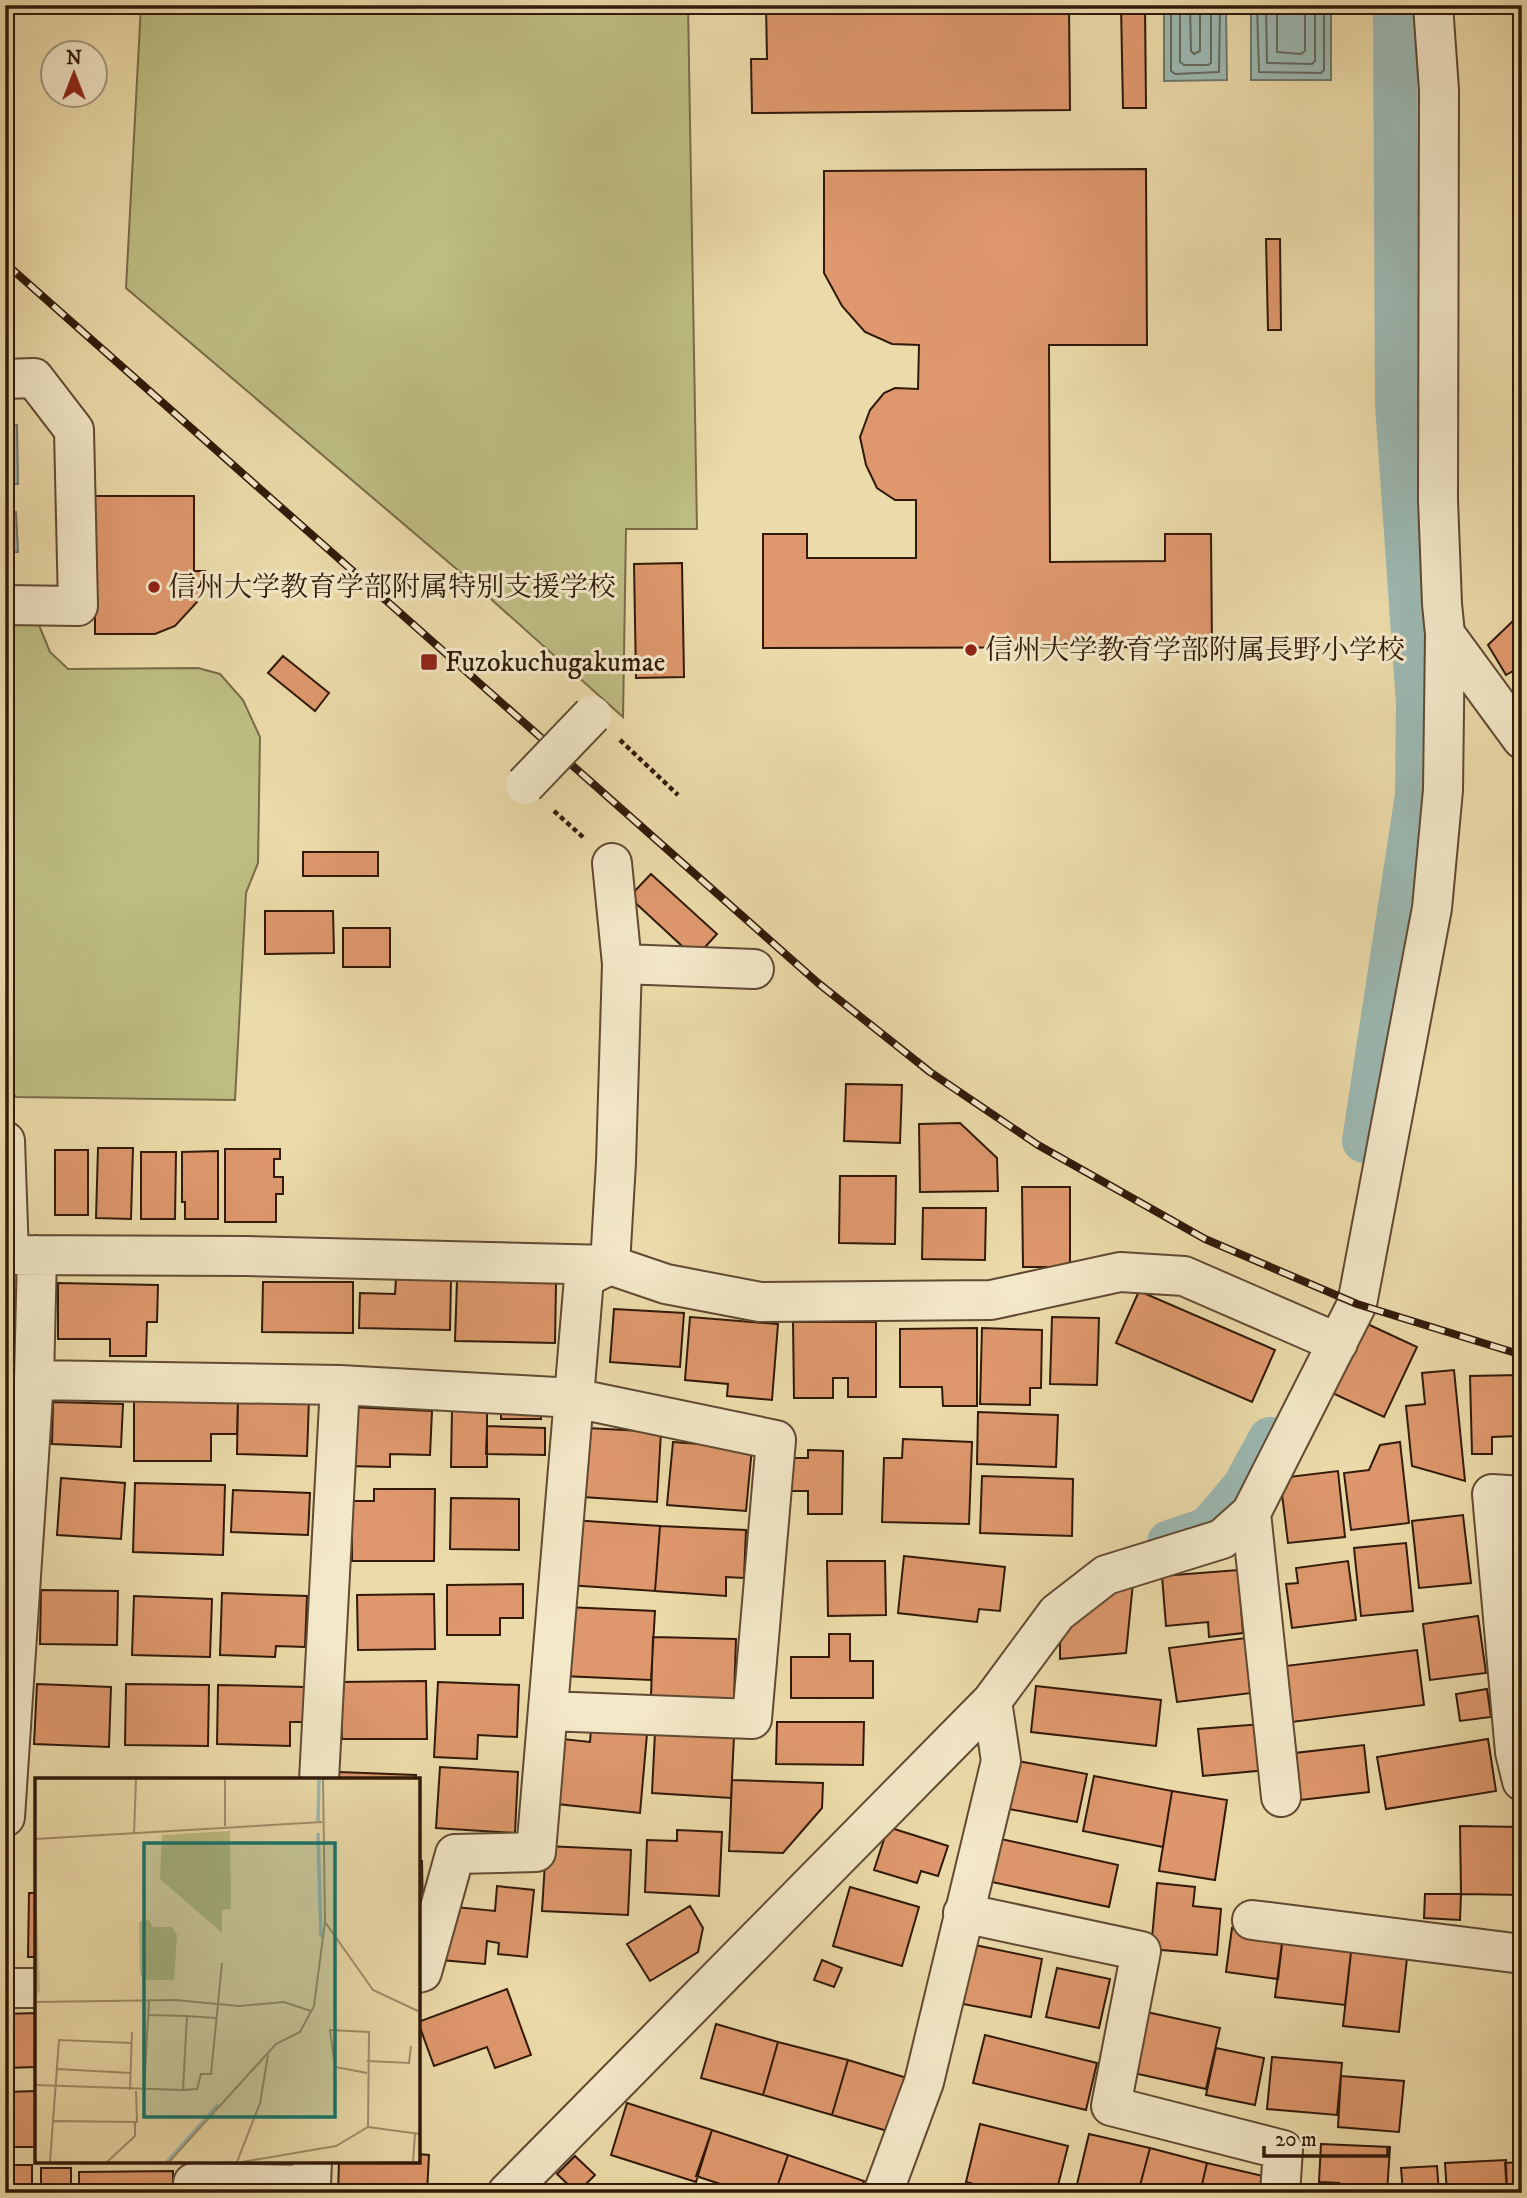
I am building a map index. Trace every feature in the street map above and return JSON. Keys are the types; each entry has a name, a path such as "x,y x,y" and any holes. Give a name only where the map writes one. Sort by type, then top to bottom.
{"street":[{"path":"507,2193 992,1701 1057,1613 1107,1575 1222,1539 1251,1513 1357,1304 1432,908 1443,790 1445,634 1441,604 1438,500 1439,90 1433,5"},
{"path":"5,379 34,378 74,430 78,606 5,605"},
{"path":"1445,634 1522,739"},
{"path":"525,785 592,715"},
{"path":"610,1265 622,964 612,863"},
{"path":"622,964 754,970"},
{"path":"5,1141 34,1380 5,1817"},
{"path":"17,1255 246,1256 610,1265 666,1284 760,1302 991,1300 1120,1272 1184,1276 1338,1343"},
{"path":"420,1972 455,1854 536,1852 584,1278 610,1265"},
{"path":"34,1380 340,1385 575,1398 776,1440 752,1719 548,1711"},
{"path":"319,1778 340,1385"},
{"path":"1522,1496 1492,1494 1516,1752 1522,1781"},
{"path":"1251,1513 1282,1797"},
{"path":"883,2193 924,2082 1000,1761 992,1701"},
{"path":"963,1913 1141,1951 1111,2106 1283,2150 1280,2193"},
{"path":"1252,1920 1522,1954"},
{"path":"5,1989 35,1988"},
{"path":"193,2179 311,2185 312,2163"}],"path":[{"path":"592,715 678,795"},
{"path":"525,785 612,863"}],"green space":[{"path":"141,5 688,5 697,529 626,529 623,717 473,583 126,288"},
{"path":"36,618 50,652 68,669 198,668 220,674 243,700 260,737 258,863 246,893 235,1100 16,1097 5,1086 5,619"}],"water":[{"path":"1164,5 1226,5 1227,80 1164,81"},
{"path":"1251,5 1331,5 1331,80 1251,80"},
{"path":"17,425 18,484 5,484 5,426"},
{"path":"16,512 18,552 5,552 5,513"}],"building":[{"path":"766,5 1069,5 1070,110 752,113 751,59 767,59"},
{"path":"1145,5 1146,108 1123,108 1121,6"},
{"path":"1146,169 1147,345 1049,345 1050,562 1165,561 1165,534 1211,534 1212,647 763,648 763,534 807,534 807,558 916,558 916,500 895,500 877,488 866,465 860,437 870,410 884,393 895,388 918,389 919,345 892,344 865,332 842,306 824,273 824,171"},
{"path":"1266,239 1280,239 1281,330 1268,330"},
{"path":"95,496 194,496 194,571 205,571 197,602 175,626 155,634 95,634"},
{"path":"682,563 684,677 636,678 634,564"},
{"path":"1517,617 1522,626 1522,666 1506,675 1488,645"},
{"path":"283,656 329,693 315,711 268,673"},
{"path":"303,852 378,852 378,876 303,876"},
{"path":"651,874 717,934 695,958 629,897"},
{"path":"265,911 333,911 334,953 265,954"},
{"path":"343,928 390,928 390,967 343,967"},
{"path":"846,1084 902,1085 900,1143 844,1141"},
{"path":"960,1123 997,1158 998,1191 920,1192 919,1124"},
{"path":"98,1148 133,1148 131,1219 96,1218"},
{"path":"225,1149 280,1149 280,1159 274,1159 274,1177 283,1177 283,1194 276,1194 276,1222 225,1222"},
{"path":"55,1150 88,1150 88,1215 55,1215"},
{"path":"218,1151 218,1219 185,1219 185,1202 182,1202 182,1152"},
{"path":"141,1152 176,1152 175,1219 141,1219"},
{"path":"840,1176 896,1176 895,1244 839,1243"},
{"path":"1022,1187 1070,1187 1070,1267 1023,1267"},
{"path":"923,1208 986,1208 985,1260 922,1259"},
{"path":"5,1270 20,1271 18,1336 5,1336"},
{"path":"396,1278 451,1280 450,1330 359,1328 360,1293 395,1294"},
{"path":"457,1280 556,1283 555,1343 455,1341"},
{"path":"263,1282 353,1282 353,1333 262,1332"},
{"path":"58,1283 158,1285 157,1322 147,1322 146,1356 110,1356 110,1339 58,1339"},
{"path":"1139,1291 1275,1350 1252,1402 1116,1343"},
{"path":"614,1309 684,1313 680,1367 610,1362"},
{"path":"690,1317 778,1324 772,1400 727,1396 728,1384 685,1380"},
{"path":"1052,1317 1099,1318 1097,1385 1050,1384"},
{"path":"1361,1321 1417,1347 1384,1417 1328,1391"},
{"path":"793,1322 876,1322 876,1397 848,1397 848,1378 833,1378 833,1398 794,1398"},
{"path":"977,1328 977,1406 943,1406 942,1387 900,1387 900,1329"},
{"path":"982,1328 1042,1330 1041,1388 1030,1388 1030,1405 980,1404"},
{"path":"5,1359 16,1359 16,1441 5,1441"},
{"path":"1454,1370 1465,1481 1412,1466 1406,1406 1425,1404 1422,1373"},
{"path":"1518,1375 1519,1436 1492,1437 1492,1454 1472,1454 1470,1376"},
{"path":"1518,1375 1522,1376 1522,1437 1519,1436"},
{"path":"134,1396 238,1397 237,1434 211,1434 211,1461 134,1461"},
{"path":"238,1397 309,1399 307,1456 237,1454"},
{"path":"53,1402 123,1404 121,1447 52,1444"},
{"path":"501,1404 541,1404 541,1419 501,1419"},
{"path":"350,1407 432,1411 430,1455 390,1454 390,1467 347,1466"},
{"path":"452,1409 487,1409 487,1467 451,1467"},
{"path":"978,1412 1058,1415 1056,1467 977,1464"},
{"path":"487,1426 545,1428 545,1455 486,1454"},
{"path":"587,1428 661,1432 657,1502 583,1497"},
{"path":"903,1439 972,1442 969,1524 882,1522 884,1458 902,1458"},
{"path":"673,1442 752,1448 746,1511 667,1505"},
{"path":"1400,1442 1409,1523 1351,1530 1344,1473 1369,1470 1380,1445"},
{"path":"808,1450 843,1451 842,1514 808,1514 808,1491 788,1491 788,1458 808,1458"},
{"path":"5,1471 8,1471 7,1511 5,1511"},
{"path":"1338,1471 1345,1537 1288,1543 1280,1478"},
{"path":"982,1476 1073,1479 1072,1536 980,1533"},
{"path":"61,1478 125,1483 121,1539 57,1535"},
{"path":"135,1483 225,1485 223,1555 133,1552"},
{"path":"374,1489 435,1489 434,1561 352,1561 352,1501 374,1501"},
{"path":"233,1490 310,1493 308,1535 231,1532"},
{"path":"451,1498 519,1499 519,1550 450,1549"},
{"path":"1463,1515 1471,1583 1419,1588 1412,1521"},
{"path":"572,1520 660,1526 655,1591 568,1585"},
{"path":"1513,1522 1522,1523 1522,1572 1513,1572"},
{"path":"660,1526 746,1530 744,1578 726,1577 726,1596 655,1591"},
{"path":"1406,1543 1413,1611 1361,1616 1354,1548"},
{"path":"904,1556 1005,1567 1000,1611 979,1609 977,1622 898,1613"},
{"path":"827,1561 885,1561 886,1615 828,1616"},
{"path":"1348,1561 1356,1620 1292,1628 1286,1584 1298,1583 1296,1568"},
{"path":"1238,1570 1243,1633 1209,1637 1208,1622 1166,1626 1162,1576"},
{"path":"1133,1583 1126,1653 1060,1659 1060,1643 1066,1628 1102,1598"},
{"path":"523,1584 523,1618 500,1618 500,1635 447,1635 447,1585"},
{"path":"41,1590 118,1591 117,1645 40,1644"},
{"path":"222,1593 307,1596 305,1647 276,1646 275,1657 220,1655"},
{"path":"434,1594 435,1649 358,1650 357,1595"},
{"path":"134,1596 212,1599 210,1657 132,1655"},
{"path":"566,1607 655,1611 651,1680 563,1676"},
{"path":"1478,1616 1486,1673 1430,1680 1423,1624"},
{"path":"829,1634 850,1634 850,1661 873,1661 873,1698 791,1698 791,1657 829,1657"},
{"path":"653,1637 736,1639 734,1700 651,1696"},
{"path":"1253,1637 1260,1692 1177,1702 1169,1648"},
{"path":"1417,1650 1424,1705 1292,1722 1285,1666"},
{"path":"426,1681 427,1739 342,1739 340,1682"},
{"path":"438,1682 519,1685 517,1737 478,1735 477,1759 434,1757"},
{"path":"37,1684 111,1687 109,1747 34,1744"},
{"path":"126,1684 209,1685 208,1746 125,1745"},
{"path":"218,1685 305,1687 305,1722 290,1722 290,1746 217,1744"},
{"path":"1036,1686 1161,1700 1156,1746 1031,1732"},
{"path":"1487,1689 1491,1717 1460,1721 1456,1694"},
{"path":"777,1722 864,1722 863,1765 776,1764"},
{"path":"1262,1724 1267,1770 1203,1776 1198,1729"},
{"path":"591,1729 647,1734 640,1813 557,1804 563,1739 590,1742"},
{"path":"655,1732 734,1737 731,1798 652,1793"},
{"path":"1488,1739 1496,1791 1386,1809 1377,1757"},
{"path":"1364,1745 1369,1792 1301,1800 1295,1753"},
{"path":"1018,1761 1087,1774 1077,1822 1009,1809"},
{"path":"440,1767 518,1772 515,1833 436,1828"},
{"path":"338,1772 416,1775 415,1778 337,1778"},
{"path":"1094,1776 1172,1791 1163,1847 1083,1831"},
{"path":"732,1780 823,1783 822,1808 783,1853 729,1851"},
{"path":"1172,1791 1227,1800 1215,1880 1159,1871"},
{"path":"1460,1826 1522,1827 1522,1895 1461,1894"},
{"path":"888,1827 948,1846 938,1876 921,1871 917,1883 874,1870"},
{"path":"677,1830 722,1832 719,1896 645,1892 647,1840 677,1841"},
{"path":"1001,1839 1118,1865 1109,1907 992,1882"},
{"path":"546,1846 631,1850 628,1915 542,1911"},
{"path":"420,1861 422,1861 423,1913 420,1913"},
{"path":"1157,1883 1195,1887 1193,1906 1221,1909 1217,1955 1151,1949"},
{"path":"497,1886 534,1890 527,1957 498,1954 499,1943 487,1941 485,1964 441,1960 446,1906 495,1911"},
{"path":"850,1887 919,1907 902,1966 833,1946"},
{"path":"29,1893 35,1893 35,1957 28,1957"},
{"path":"1425,1894 1461,1894 1460,1920 1424,1918"},
{"path":"690,1906 703,1928 698,1952 650,1981 627,1944"},
{"path":"1232,1928 1283,1935 1278,1979 1226,1972"},
{"path":"1283,1935 1352,1943 1345,2005 1275,1997"},
{"path":"1352,1943 1408,1949 1399,2032 1343,2026"},
{"path":"975,1945 1042,1959 1031,2017 963,2004"},
{"path":"822,1960 842,1968 834,1987 814,1980"},
{"path":"1057,1968 1110,1979 1099,2028 1046,2017"},
{"path":"507,1989 531,2055 495,2068 487,2047 434,2066 420,2021"},
{"path":"1142,2011 1220,2028 1206,2089 1129,2072"},
{"path":"35,2013 35,2067 5,2068 5,2014"},
{"path":"716,2024 778,2042 763,2095 701,2078"},
{"path":"985,2035 1097,2063 1086,2110 973,2083"},
{"path":"778,2042 848,2060 832,2115 763,2095"},
{"path":"1216,2048 1264,2058 1255,2105 1206,2095"},
{"path":"1272,2057 1342,2063 1337,2115 1267,2109"},
{"path":"848,2060 907,2078 891,2132 832,2115"},
{"path":"1341,2076 1404,2081 1399,2132 1338,2127"},
{"path":"35,2091 35,2147 5,2147 5,2092"},
{"path":"627,2103 712,2130 696,2182 611,2155"},
{"path":"980,2124 1068,2146 1056,2193 1009,2193 966,2182"},
{"path":"712,2130 788,2155 775,2193 748,2193 696,2176"},
{"path":"1089,2134 1150,2148 1138,2193 1075,2193"},
{"path":"1321,2144 1390,2147 1387,2193 1339,2193 1339,2183 1319,2182"},
{"path":"1150,2148 1207,2163 1200,2193 1138,2193"},
{"path":"420,2154 429,2155 427,2193 338,2193 339,2163 420,2163"},
{"path":"788,2155 864,2181 860,2193 775,2193"},
{"path":"575,2156 595,2175 577,2193 557,2174"},
{"path":"1506,2160 1507,2193 1447,2193 1445,2163"},
{"path":"1522,2162 1522,2193 1507,2193 1505,2163"},
{"path":"1207,2163 1263,2176 1259,2193 1200,2193"},
{"path":"5,2165 32,2165 32,2193 5,2193"},
{"path":"1437,2166 1439,2193 1403,2193 1401,2168"},
{"path":"41,2168 71,2168 71,2193 41,2193"},
{"path":"173,2171 173,2193 79,2193 79,2172"}],"waterway":[{"path":"1364,1141 1417,795 1418,704 1397,404 1395,5"},
{"path":"1169,1542 1208,1529 1244,1487 1270,1439"}],"railway":[{"path":"5,263 818,983 930,1072 1038,1145 1205,1239 1357,1304 1522,1355"}],"place":[{"name":"信州大学教育学部附属特別支援学校","path":"154,587"},
{"name":"信州大学教育学部附属長野小学校","path":"971,650"},
{"name":"Fuzokuchugakumae","path":"429,662"}]}
